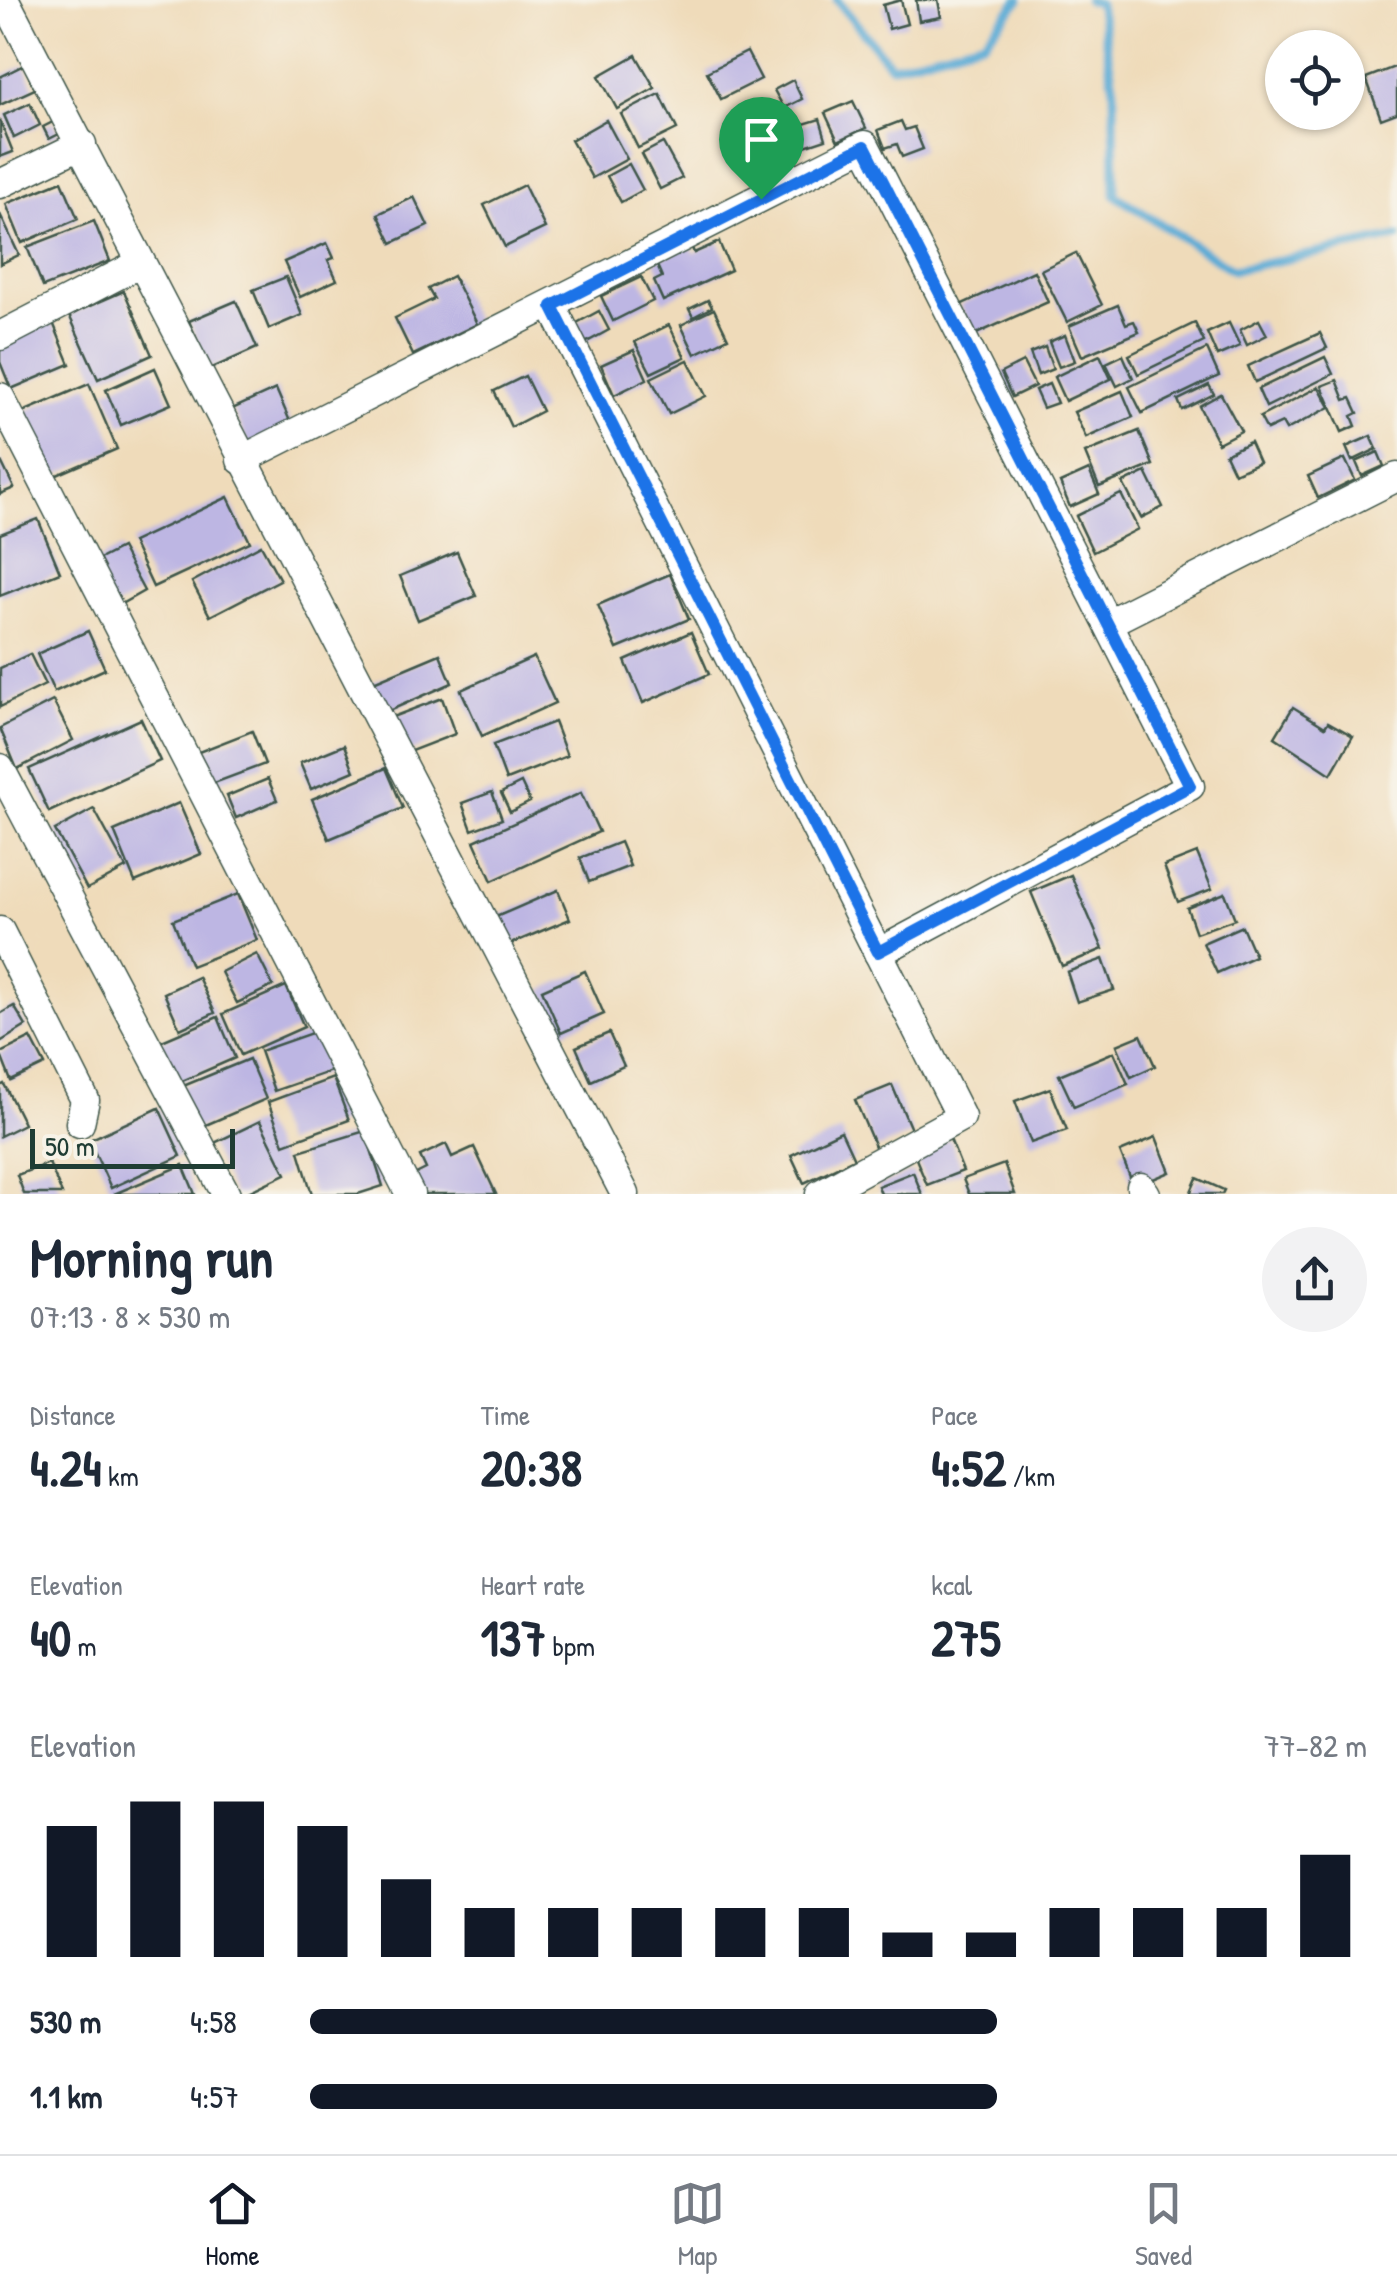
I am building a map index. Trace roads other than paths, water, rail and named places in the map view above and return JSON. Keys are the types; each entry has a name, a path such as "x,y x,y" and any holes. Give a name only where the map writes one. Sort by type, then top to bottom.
{"street":[{"path":"5,0 625,1194"},
{"path":"0,184 82,144"},
{"path":"241,460 865,146 1190,786 878,952"},
{"path":"0,336 140,263"},
{"path":"552,306 961,1118 820,1194"},
{"path":"0,397 410,1194"},
{"path":"1108,623 1397,477"},
{"path":"0,768 226,1194"},
{"path":"0,930 85,1100 80,1123"}],"waterway":[{"path":"837,0 891,66 984,41 1019,0"},
{"path":"1088,0 1099,4 1114,89 1115,195 1233,270 1397,237"}]}
